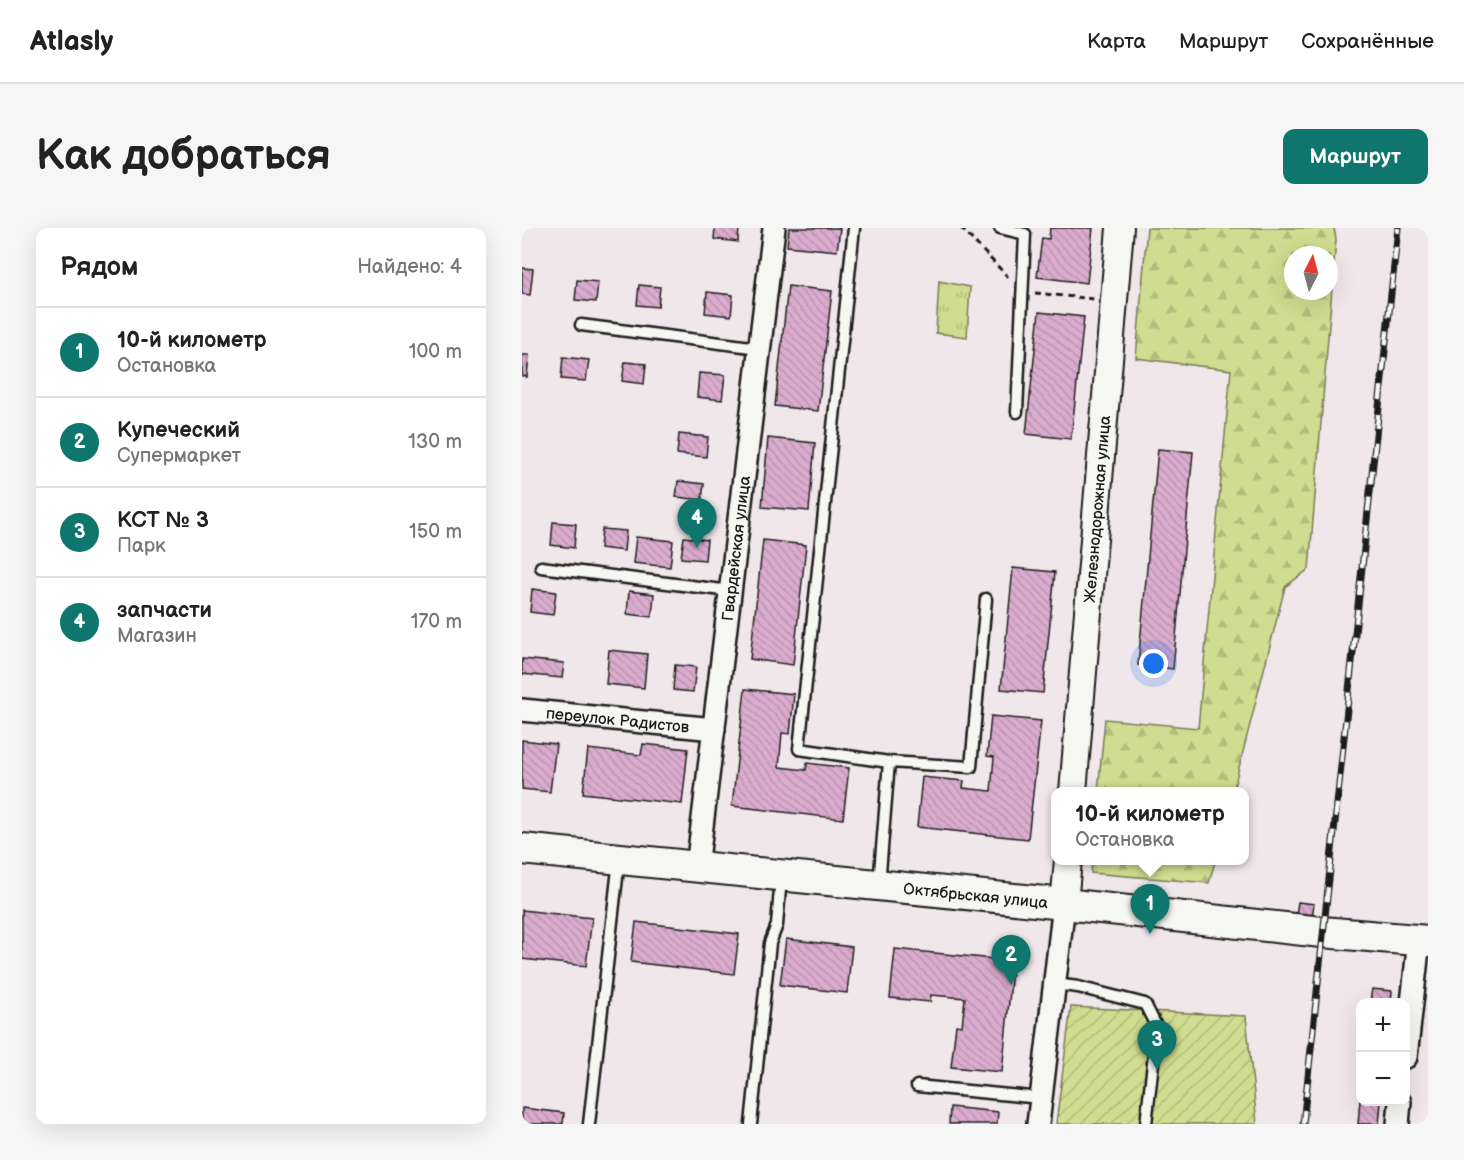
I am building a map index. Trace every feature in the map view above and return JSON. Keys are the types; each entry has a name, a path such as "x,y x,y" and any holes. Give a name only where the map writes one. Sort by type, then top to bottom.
{"main road":[{"name":"Октябрьская улица","path":"522,849 1064,904 1322,933 1423,940"}],"street":[{"name":"Гвардейская улица","path":"697,868 774,228"},
{"name":"Железнодорожная улица","path":"1073,787 1120,228"},
{"name":"переулок Радистов","path":"522,710 714,729"},
{"path":"1038,1124 1068,865"},
{"path":"1407,1052 1423,940"},
{"path":"1398,1124 1400,1106"}],"lane":[{"path":"854,228 799,749 889,762 971,767 986,599"},
{"path":"1000,228 1025,234 1017,412"},
{"path":"581,326 759,348"},
{"path":"541,567 730,591"},
{"path":"879,886 889,762"},
{"path":"589,1124 620,860"},
{"path":"751,1124 770,943 777,925 781,876"},
{"path":"1054,984 1078,987 1145,1004 1157,1028 1146,1124"},
{"path":"917,1086 1041,1098"}],"path":[{"path":"961,228 1023,292 1096,299"}],"green space":[{"path":"1147,228 1334,228 1335,246 1284,246 1284,300 1331,300 1309,569 1285,587 1234,787 1098,787 1105,719 1198,728 1231,370 1136,358"},
{"path":"939,281 970,287 967,337 936,333"},
{"path":"1092,865 1214,865 1209,883 1091,873"},
{"path":"1071,1007 1246,1016 1257,1124 1056,1124"}],"building":[{"path":"715,228 739,228 738,242 714,239"},
{"path":"789,228 840,228 837,251 787,246"},
{"path":"1050,228 1093,228 1087,283 1037,277 1042,238 1049,239"},
{"path":"522,268 533,269 530,295 522,294"},
{"path":"577,280 598,282 596,302 575,300"},
{"path":"639,285 660,287 658,307 637,305"},
{"path":"788,286 832,291 818,411 775,406"},
{"path":"707,292 733,295 731,316 705,313"},
{"path":"1039,312 1084,317 1071,439 1026,434"},
{"path":"522,355 529,355 527,377 522,376"},
{"path":"563,357 589,360 586,381 561,379"},
{"path":"625,362 646,364 644,384 622,381"},
{"path":"699,373 725,375 722,400 697,397"},
{"path":"679,434 708,437 706,457 677,454"},
{"path":"768,438 815,443 809,511 762,507"},
{"path":"1158,449 1193,452 1173,669 1138,665"},
{"path":"678,481 704,484 702,500 676,497"},
{"path":"553,522 576,524 574,548 551,545"},
{"path":"602,529 626,531 624,551 600,548"},
{"path":"636,537 673,541 670,567 633,563"},
{"path":"684,537 707,540 705,560 681,558"},
{"path":"763,540 806,545 793,665 750,659"},
{"path":"1013,568 1055,572 1043,693 1001,689"},
{"path":"532,589 556,592 553,615 530,612"},
{"path":"629,591 654,594 652,617 627,614"},
{"path":"609,650 647,654 644,688 606,684"},
{"path":"522,659 564,663 562,678 522,674"},
{"path":"675,665 696,667 693,692 673,690"},
{"path":"745,689 794,694 790,734 782,733 779,767 806,770 807,763 849,768 843,819 732,806"},
{"path":"991,716 1041,721 1028,839 917,827 922,777 964,781 963,788 991,791 994,757 987,756"},
{"path":"522,740 556,744 550,792 522,789"},
{"path":"643,744 688,749 682,804 583,793 588,749 641,755"},
{"path":"1298,902 1314,904 1312,917 1296,915"},
{"path":"522,910 592,918 586,966 522,959"},
{"path":"636,922 739,934 734,974 631,962"},
{"path":"786,939 852,947 847,993 780,985"},
{"path":"895,949 1013,961 1002,1072 951,1067 956,1025 962,1026 965,998 931,995 930,1002 890,998"},
{"path":"1372,989 1392,991 1391,998 1371,998"},
{"path":"1360,1106 1381,1106 1379,1124 1358,1124"},
{"path":"950,1107 998,1112 997,1124 949,1124"},
{"path":"522,1108 564,1113 563,1124 522,1124"}],"railway":[{"path":"1303,1124 1398,228"}],"place":[{"name":"запчасти","path":"697,548"},
{"name":"10-й километр","path":"1150,934"},
{"name":"Купеческий","path":"1011,985"},
{"name":"КСТ № 3","path":"1157,1070"}]}
